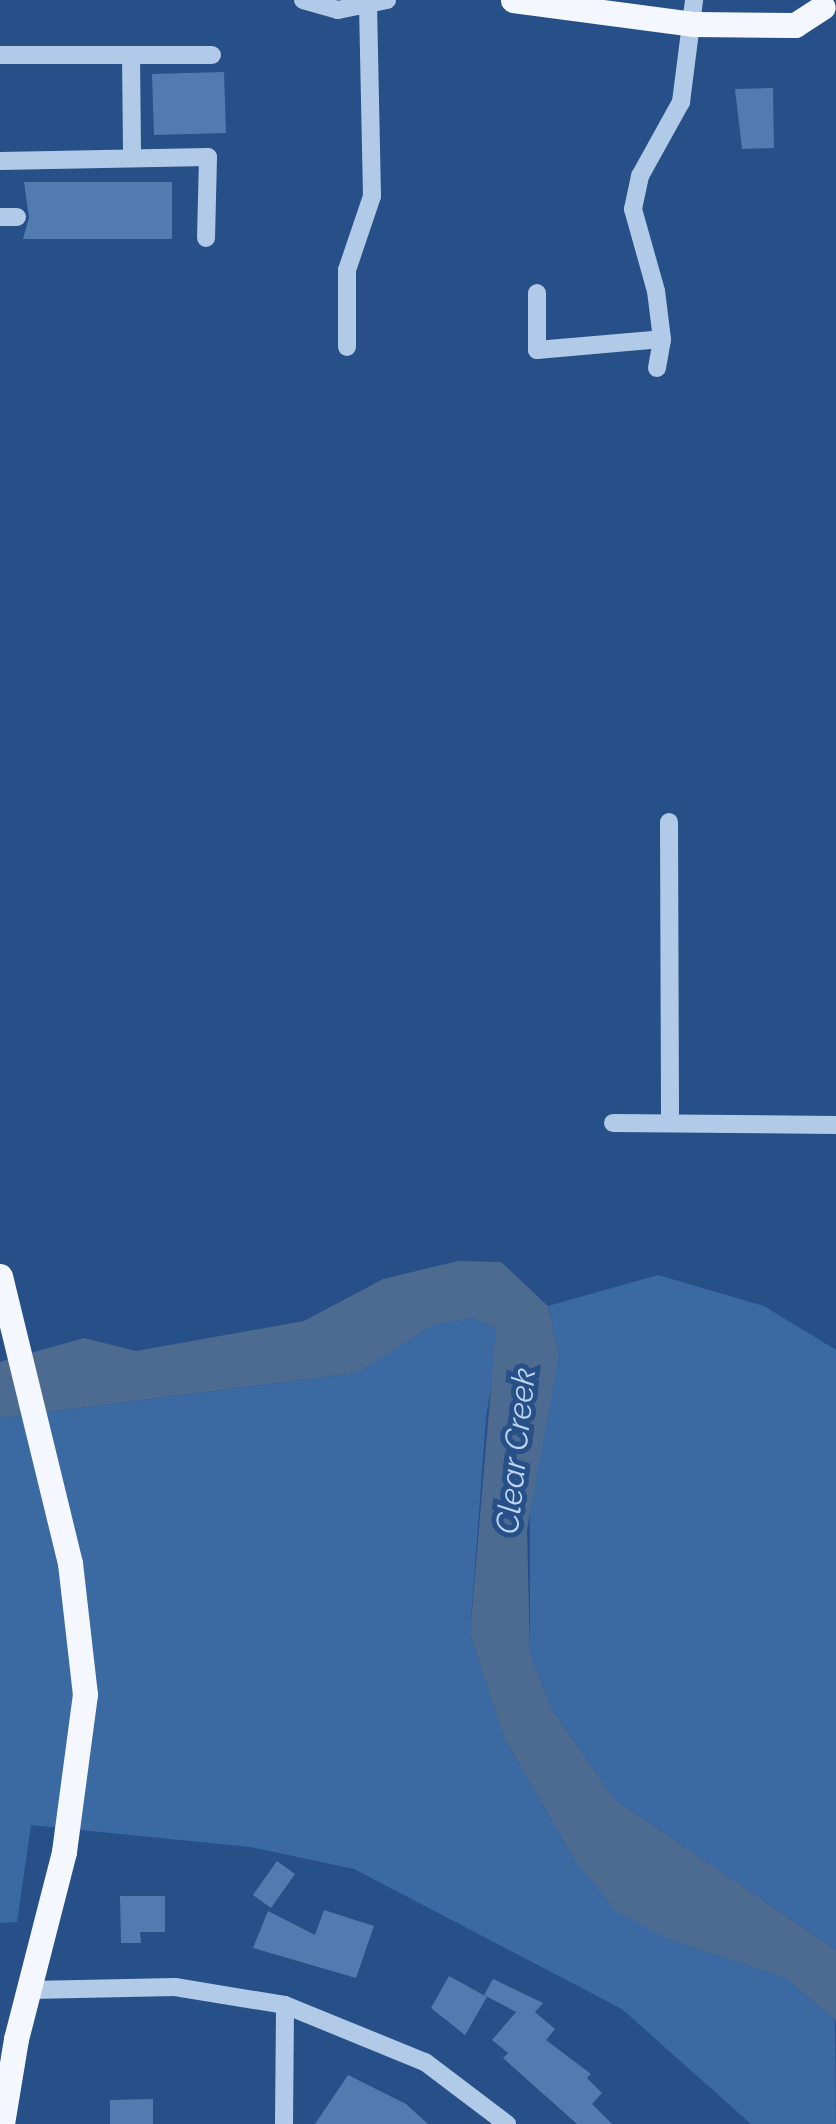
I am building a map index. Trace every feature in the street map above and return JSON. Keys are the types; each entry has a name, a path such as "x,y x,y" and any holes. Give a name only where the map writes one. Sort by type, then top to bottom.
{"main road":[{"path":"513,0 694,12 795,25 823,4"},
{"path":"0,1277 78,1609 85,1694 64,1852 31,1990 8,2039 2,2124"}],"street":[{"path":"303,0 338,10 368,8 387,0"},
{"path":"348,347 347,270 372,196 368,8"},
{"path":"657,368 662,339 633,209 640,176 681,102 694,12"},
{"path":"0,55 212,55"},
{"path":"131,55 132,158"},
{"path":"0,161 208,157 206,238"},
{"path":"537,293 537,350 662,339"},
{"path":"669,822 670,1123"},
{"path":"614,1123 836,1124"},
{"path":"31,1990 176,1987 286,2006 425,2062 506,2124"},
{"path":"284,2124 286,2006"}],"shaded area":[{"path":"658,1275 764,1306 836,1350 836,1950 614,1799 552,1709 530,1654 530,1492 559,1354 548,1306"},
{"path":"472,1318 496,1328 499,1338 486,1417 470,1634 504,1738 573,1857 668,1939 786,1978 835,2020 836,2124 751,2124 622,2009 354,1869 250,1847 31,1825 17,1922 0,1923 0,1418 356,1373 433,1325"}],"water":[{"name":"Clear Creek","path":"458,1261 501,1262 548,1306 559,1354 527,1530 530,1654 552,1709 614,1799 836,1950 836,2021 786,1978 668,1939 615,1910 573,1857 504,1738 470,1634 496,1328 472,1318 433,1325 357,1373 0,1418 0,1362 84,1338 136,1351 304,1321 383,1279"}],"building":[{"path":"224,72 226,133 154,135 152,74"},
{"path":"773,88 774,148 742,149 735,89"},
{"path":"24,182 172,182 172,239 23,239 29,218"},
{"path":"277,1861 295,1874 271,1908 253,1895"},
{"path":"120,1896 165,1896 165,1932 140,1932 141,1943 121,1943"},
{"path":"324,1910 374,1926 356,1978 253,1948 268,1911 315,1935"},
{"path":"449,1976 487,1997 465,2035 431,2008"},
{"path":"493,1979 543,2003 535,2012 555,2029 546,2040 591,2074 587,2078 602,2093 592,2104 612,2124 577,2124 503,2058 508,2053 492,2040 516,2012 484,1995"},
{"path":"348,2075 406,2104 428,2124 315,2124"},
{"path":"153,2099 153,2124 110,2124 110,2100"}]}
